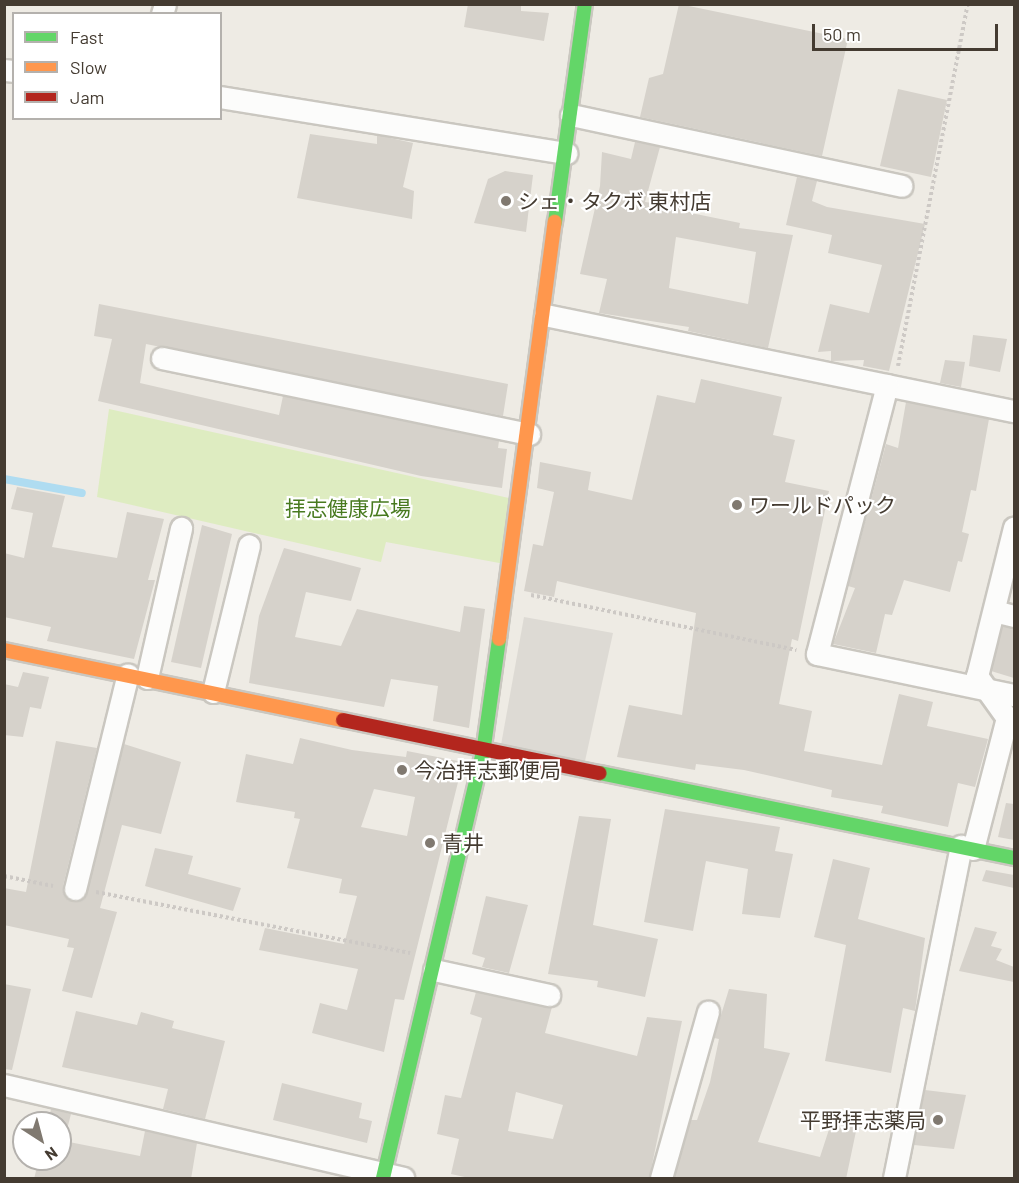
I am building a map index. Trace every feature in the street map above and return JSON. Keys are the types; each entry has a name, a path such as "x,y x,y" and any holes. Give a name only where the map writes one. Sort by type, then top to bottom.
{"street":[{"path":"4,1085 390,1177 484,746 509,591 585,4"},
{"path":"222,97 567,153"},
{"path":"572,115 901,186"},
{"path":"545,315 1014,411"},
{"path":"162,358 529,434"},
{"path":"890,385 817,654 1014,695"},
{"path":"75,889 181,528"},
{"path":"894,1179 967,847 1007,718 977,676 1014,528"},
{"path":"213,692 249,545"},
{"path":"994,611 1014,616"},
{"path":"4,650 484,746 1014,858"},
{"path":"435,964 549,995"},
{"path":"661,1179 708,1012"}],"path":[{"path":"890,385 968,4"},
{"path":"509,591 817,654"},
{"path":"4,876 435,964"}],"green space":[{"name":"拝志健康広場","path":"109,409 518,500 510,565 386,542 381,562 97,497"}],"shaded area":[{"path":"524,617 613,633 585,761 501,745"}],"building":[{"path":"468,4 521,4 521,11 549,13 544,41 464,27"},
{"path":"679,4 848,39 822,156 640,117 649,78 663,74"},
{"path":"898,89 947,100 931,177 880,166"},
{"path":"310,134 377,144 377,135 413,143 403,187 414,191 412,219 297,198"},
{"path":"635,142 660,147 645,202 692,208 691,213 740,223 739,228 793,235 768,348 688,331 689,327 599,313 607,279 580,274 600,186 602,152 631,159","holes":["676,237 756,252 748,304 669,288"]},
{"name":"シェ・タクボ 東村店","path":"505,171 533,175 526,232 474,223 488,179"},
{"path":"797,177 817,181 812,201 827,207 925,224 889,371 863,366 864,360 831,361 831,351 818,352 830,304 869,313 882,265 828,253 832,235 786,225"},
{"path":"99,304 508,384 503,416 146,344 140,383 279,415 283,396 499,441 498,448 507,449 502,488 421,476 98,401 112,339 94,336"},
{"path":"973,335 1007,339 1000,372 969,366"},
{"path":"945,360 965,362 961,387 940,383"},
{"path":"701,379 782,397 773,435 795,440 785,482 829,491 798,641 792,639 779,704 812,711 804,751 882,765 899,694 933,702 927,726 988,739 975,787 958,783 948,827 881,813 883,806 831,797 832,790 744,770 696,764 695,770 617,757 629,705 682,715 696,613 557,581 554,597 524,591 533,544 543,546 554,492 537,488 540,462 591,472 588,490 632,500 657,395 695,403"},
{"path":"906,402 989,419 976,491 971,490 962,532 969,534 962,562 958,561 950,592 904,580 892,615 885,614 876,653 833,644 855,588 848,586 886,444 898,448"},
{"path":"17,487 65,496 52,547 117,558 127,512 164,519 148,580 155,580 134,659 47,641 51,627 4,617 4,553 24,558 33,513 11,509"},
{"path":"202,525 232,534 201,668 171,662"},
{"path":"284,548 361,568 351,601 306,592 295,637 341,646 357,609 460,632 464,606 485,609 469,728 433,721 438,686 391,679 384,707 249,683 259,616"},
{"path":"1003,626 1014,628 1014,678 991,671"},
{"path":"23,672 49,677 41,709 30,707 23,737 4,735 4,684 18,687"},
{"path":"300,738 352,750 406,757 407,751 463,762 404,1000 395,999 384,1052 312,1033 320,1003 347,1010 358,969 259,950 265,928 344,944 357,896 339,893 342,879 287,868 300,819 294,818 295,812 236,802 246,754 293,764","holes":["374,789 415,797 407,836 361,827"]},
{"path":"56,741 97,748 63,886 73,901 87,892 124,744 181,762 161,834 122,825 100,908 117,912 92,998 62,991 74,948 67,947 69,939 4,925 4,888 26,892"},
{"path":"1006,803 1014,804 1014,840 998,837"},
{"path":"665,809 780,827 775,851 793,854 780,918 742,914 748,869 706,861 693,931 644,922"},
{"path":"579,816 611,819 593,925 658,939 645,997 597,987 598,981 548,974"},
{"path":"155,848 193,856 188,874 241,888 233,911 145,886"},
{"path":"833,859 870,868 858,919 925,938 915,1011 903,1008 891,1073 825,1061 846,945 814,937"},
{"path":"986,870 1014,875 1014,888 982,881"},
{"path":"486,896 528,905 509,973 482,967 485,958 472,954"},
{"path":"975,927 997,932 991,946 1002,949 996,960 1014,967 1014,982 959,971"},
{"path":"4,984 31,989 12,1070 4,1069"},
{"path":"729,989 767,994 764,1048 790,1053 758,1142 820,1157 834,1114 859,1117 846,1179 674,1179 691,1120 697,1120 710,1082 719,1039 714,1038"},
{"path":"476,992 552,1007 545,1033 637,1056 647,1017 682,1021 649,1179 474,1179 451,1174 459,1139 437,1134 445,1095 461,1098 482,1018 470,1014","holes":["516,1092 563,1105 553,1139 508,1131"]},
{"path":"76,1011 137,1025 141,1012 174,1021 172,1028 225,1041 205,1119 163,1109 168,1089 62,1067"},
{"path":"282,1083 362,1103 359,1118 372,1121 367,1143 273,1120"},
{"name":"平野拝志薬局","path":"925,1090 966,1095 954,1149 914,1145"},
{"path":"145,1131 197,1143 191,1179 34,1179 36,1171 72,1171 72,1143 140,1156"}],"waterway":[{"path":"4,479 82,493"}],"traffic: fast":[{"path":"555,222 585,4"},
{"path":"383,1178 484,746 499,639"},
{"path":"600,773 1014,858"}],"traffic: slow":[{"path":"499,639 555,222"},
{"path":"4,650 343,720"}],"traffic: jam":[{"path":"343,720 600,773"}],"place":[{"name":"シェ・タクボ 東村店","path":"506,201"},
{"name":"ワールドパック","path":"737,505"},
{"name":"今治拝志郵便局","path":"402,770"},
{"name":"青井","path":"430,843"},
{"name":"平野拝志薬局","path":"938,1120"}]}
